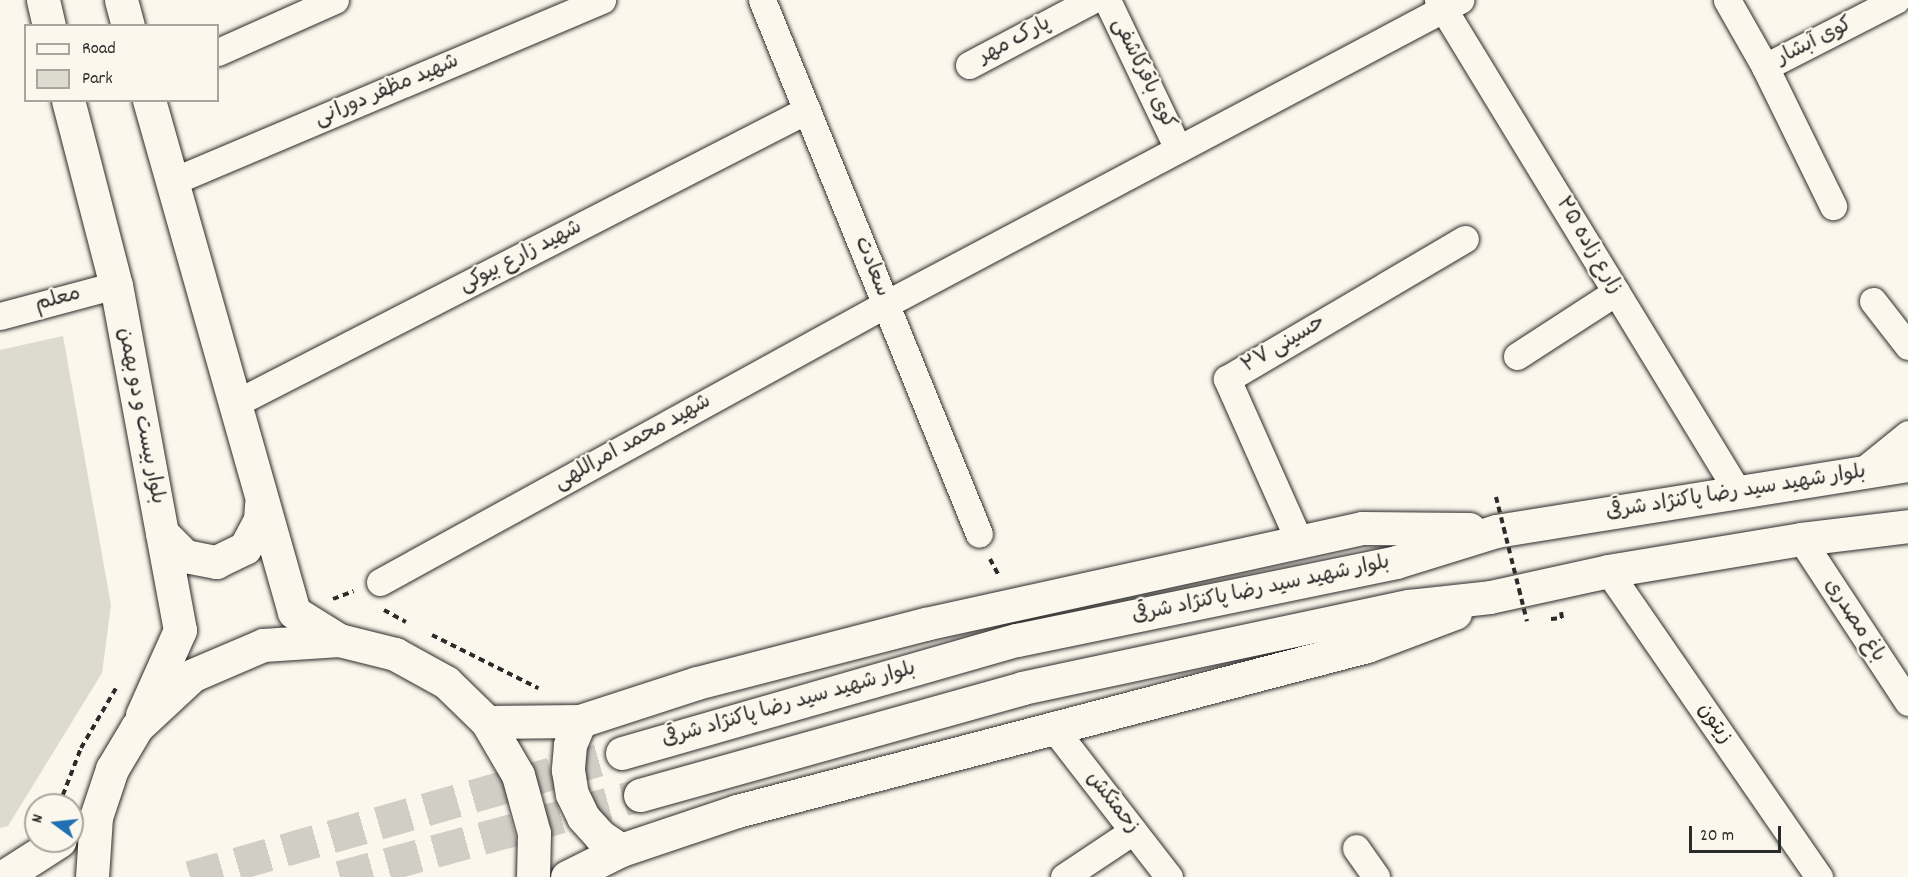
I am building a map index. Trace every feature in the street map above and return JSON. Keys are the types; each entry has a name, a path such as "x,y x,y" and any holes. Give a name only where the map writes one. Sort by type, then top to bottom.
{"main road":[{"path":"43,0 49,24"},
{"path":"121,0 127,24"},
{"name":"بلوار بیست و دو بهمن","path":"69,102 116,285 180,630 137,727"},
{"path":"150,102 261,504 294,612 339,640 405,659 446,682 487,722 518,775 534,833 533,877"},
{"name":"بلوار شهید سید رضا پاکنژاد شرقی","path":"622,753 1017,640 1396,562 1506,529 1908,465"},
{"path":"162,533 184,556 216,562 245,548 258,527 261,504"},
{"path":"640,795 1022,688 1409,606 1511,592 1608,570 1800,539 1908,526"},
{"path":"487,722 580,721 709,680 925,624 1013,607 1362,528 1506,529"},
{"path":"567,877 621,850 737,811 1055,730 1367,646 1511,592"},
{"path":"93,877 84,825 137,727 193,675 263,645 339,640"},
{"path":"580,721 569,753 572,794 583,817 600,836 621,850"},
{"path":"3,877 40,853"}],"street":[{"path":"219,52 335,0"},
{"name":"شهید مظفر دورانی","path":"171,182 602,0"},
{"name":"سعادت","path":"762,0 979,534"},
{"name":"پارک مهر","path":"969,65 1092,0"},
{"name":"کوی باقرکاشفی","path":"1107,0 1178,149"},
{"path":"1727,0 1766,67 1833,206"},
{"name":"کوی آبشار","path":"1766,67 1896,0"},
{"name":"شهید محمد امراللهی","path":"380,582 886,304 1447,3"},
{"name":"زارع زاده ۲۵","path":"1447,3 1616,292 1738,492"},
{"name":"شهید زارع بیوکی","path":"234,404 807,110"},
{"name":"حسینی ۲۷","path":"1300,543 1227,379 1465,239"},
{"name":"معلم","path":"0,316 116,285"},
{"path":"1517,356 1616,292"},
{"path":"1873,301 1908,346"},
{"path":"1860,473 1908,434"},
{"name":"باغ مصدری","path":"1800,539 1908,702"},
{"name":"زیتون","path":"1608,570 1819,877"},
{"name":"زحمتکش","path":"1055,730 1169,877"},
{"path":"1064,877 1133,831"},
{"path":"1356,848 1376,877"}],"path":[{"path":"1496,497 1527,621"},
{"path":"979,534 1013,607"},
{"path":"294,612 380,582"}],"green space":[{"path":"63,336 111,605 102,673 28,793 24,793 24,800 8,826 0,828 0,350"}],"tunnel":[{"path":"190,877 622,753"},
{"path":"340,877 640,795"}]}
